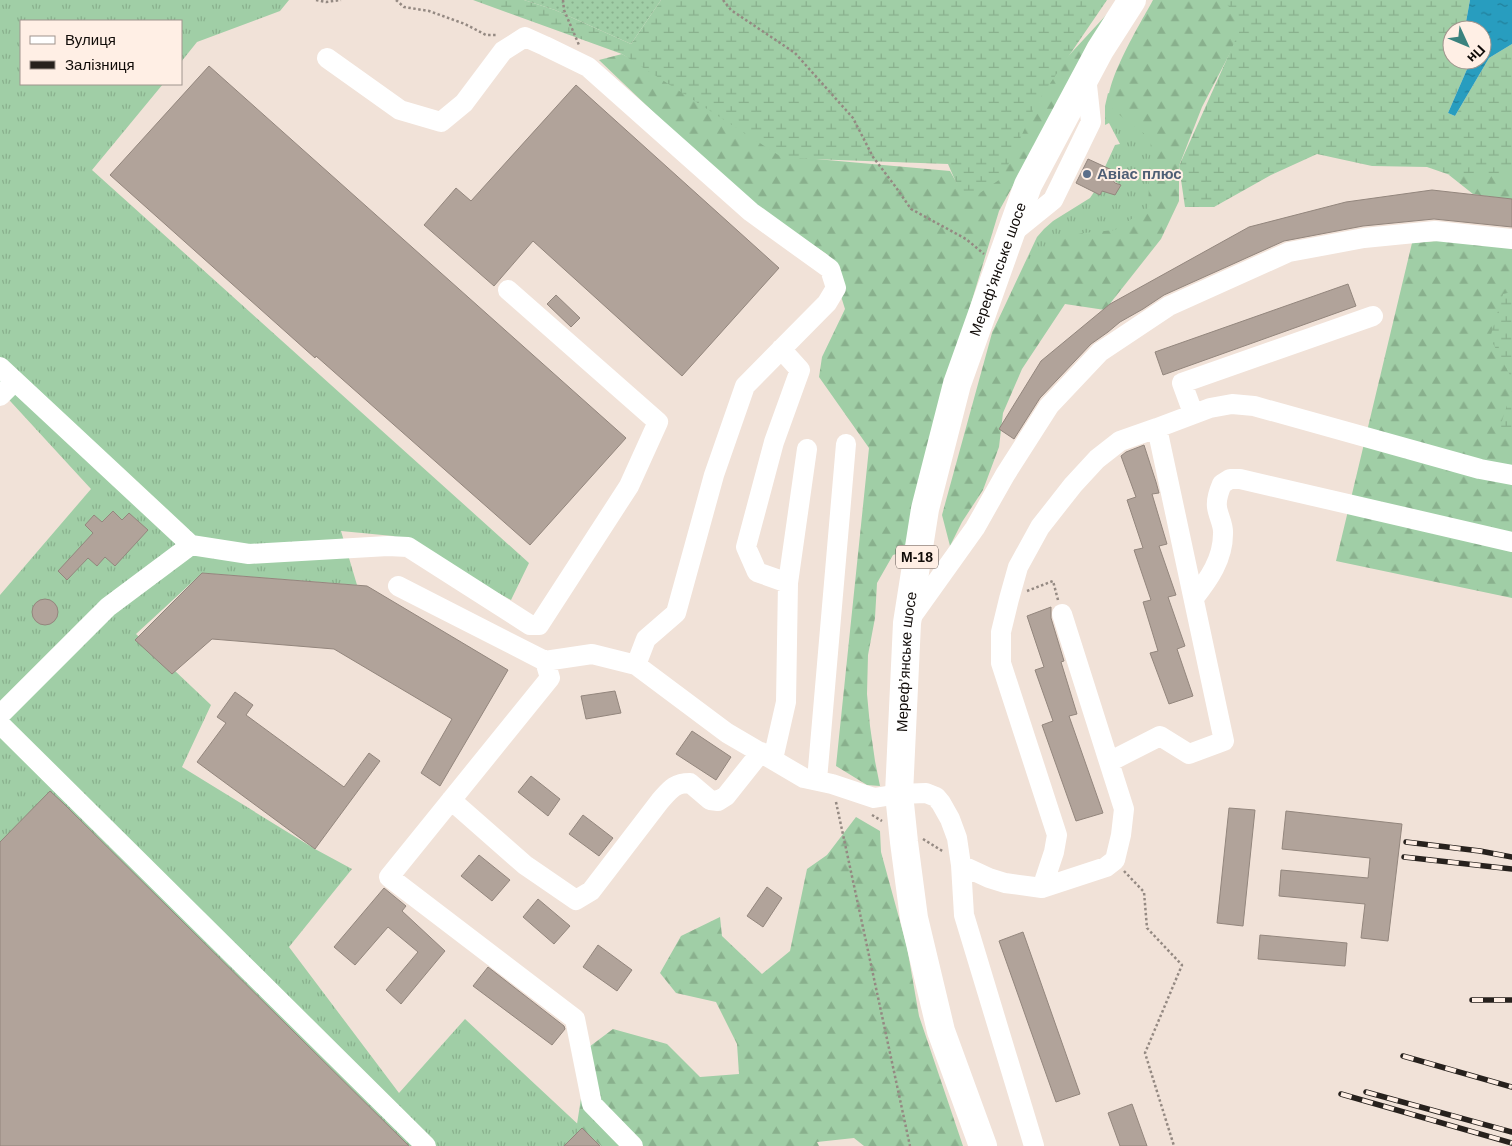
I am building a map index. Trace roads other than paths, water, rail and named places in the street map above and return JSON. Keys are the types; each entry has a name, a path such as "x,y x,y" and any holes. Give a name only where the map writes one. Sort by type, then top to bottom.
{"highway":[{"name":"Мереф’янське шосе","path":"983,1146 942,1030 914,918 899,794 907,623 924,509 957,384 1028,185 1100,50 1132,0"}],"street":[{"path":"328,58 400,110 441,122 464,102 503,51 525,38 545,46 588,67 751,212 830,269 836,288 827,303 746,386 714,475 676,613 646,639 636,665"},
{"path":"907,623 974,528 1049,406 1100,352 1169,306 1289,252 1364,238 1435,231 1512,239"},
{"path":"0,367 191,545 249,554 388,546 408,547 530,625 539,625 629,486 658,422 508,290"},
{"path":"1192,414 1182,383 1373,316"},
{"path":"781,349 800,370 774,442 746,547 757,572 788,582"},
{"path":"0,396 14,381"},
{"path":"1042,888 1054,852 1057,836 1001,664 1001,632 1018,567 1040,526 1097,459 1120,441 1210,408 1232,404 1254,406 1480,468 1512,475"},
{"path":"1109,762 1160,736 1189,754 1224,741 1157,428"},
{"path":"825,782 846,444"},
{"path":"451,800 525,865 576,900 592,891 672,787 681,783 690,783 710,800 718,801 726,796 767,756 786,702 788,582 807,449"},
{"path":"1194,598 1216,568 1224,534 1216,506 1222,484 1230,479 1249,481 1512,542"},
{"path":"0,716 108,607 191,545"},
{"path":"398,586 545,661 592,654 636,665 727,732 804,778 825,782 874,798 899,794 926,794 936,797 950,819 957,838 961,865 964,915 1034,1146"},
{"path":"961,865 1005,883 1042,888 1106,867 1115,860 1121,835 1124,809 1062,614"},
{"path":"545,661 550,678 389,877 575,1018 592,1104 634,1146"},
{"path":"0,724 426,1146"}],"water":[{"path":"1470,0 1512,0 1512,44 1492,56 1492,20 1466,20"},
{"path":"1467,70 1482,70 1455,116 1448,113"}],"railway":[{"path":"1406,842 1512,857"},
{"path":"1404,857 1512,869"},
{"path":"1472,1000 1512,1000"},
{"path":"1403,1056 1512,1087"},
{"path":"1366,1092 1512,1132"},
{"path":"1341,1094 1512,1143"}],"place":[{"name":"Авіас плюс","path":"1087,174"}]}
